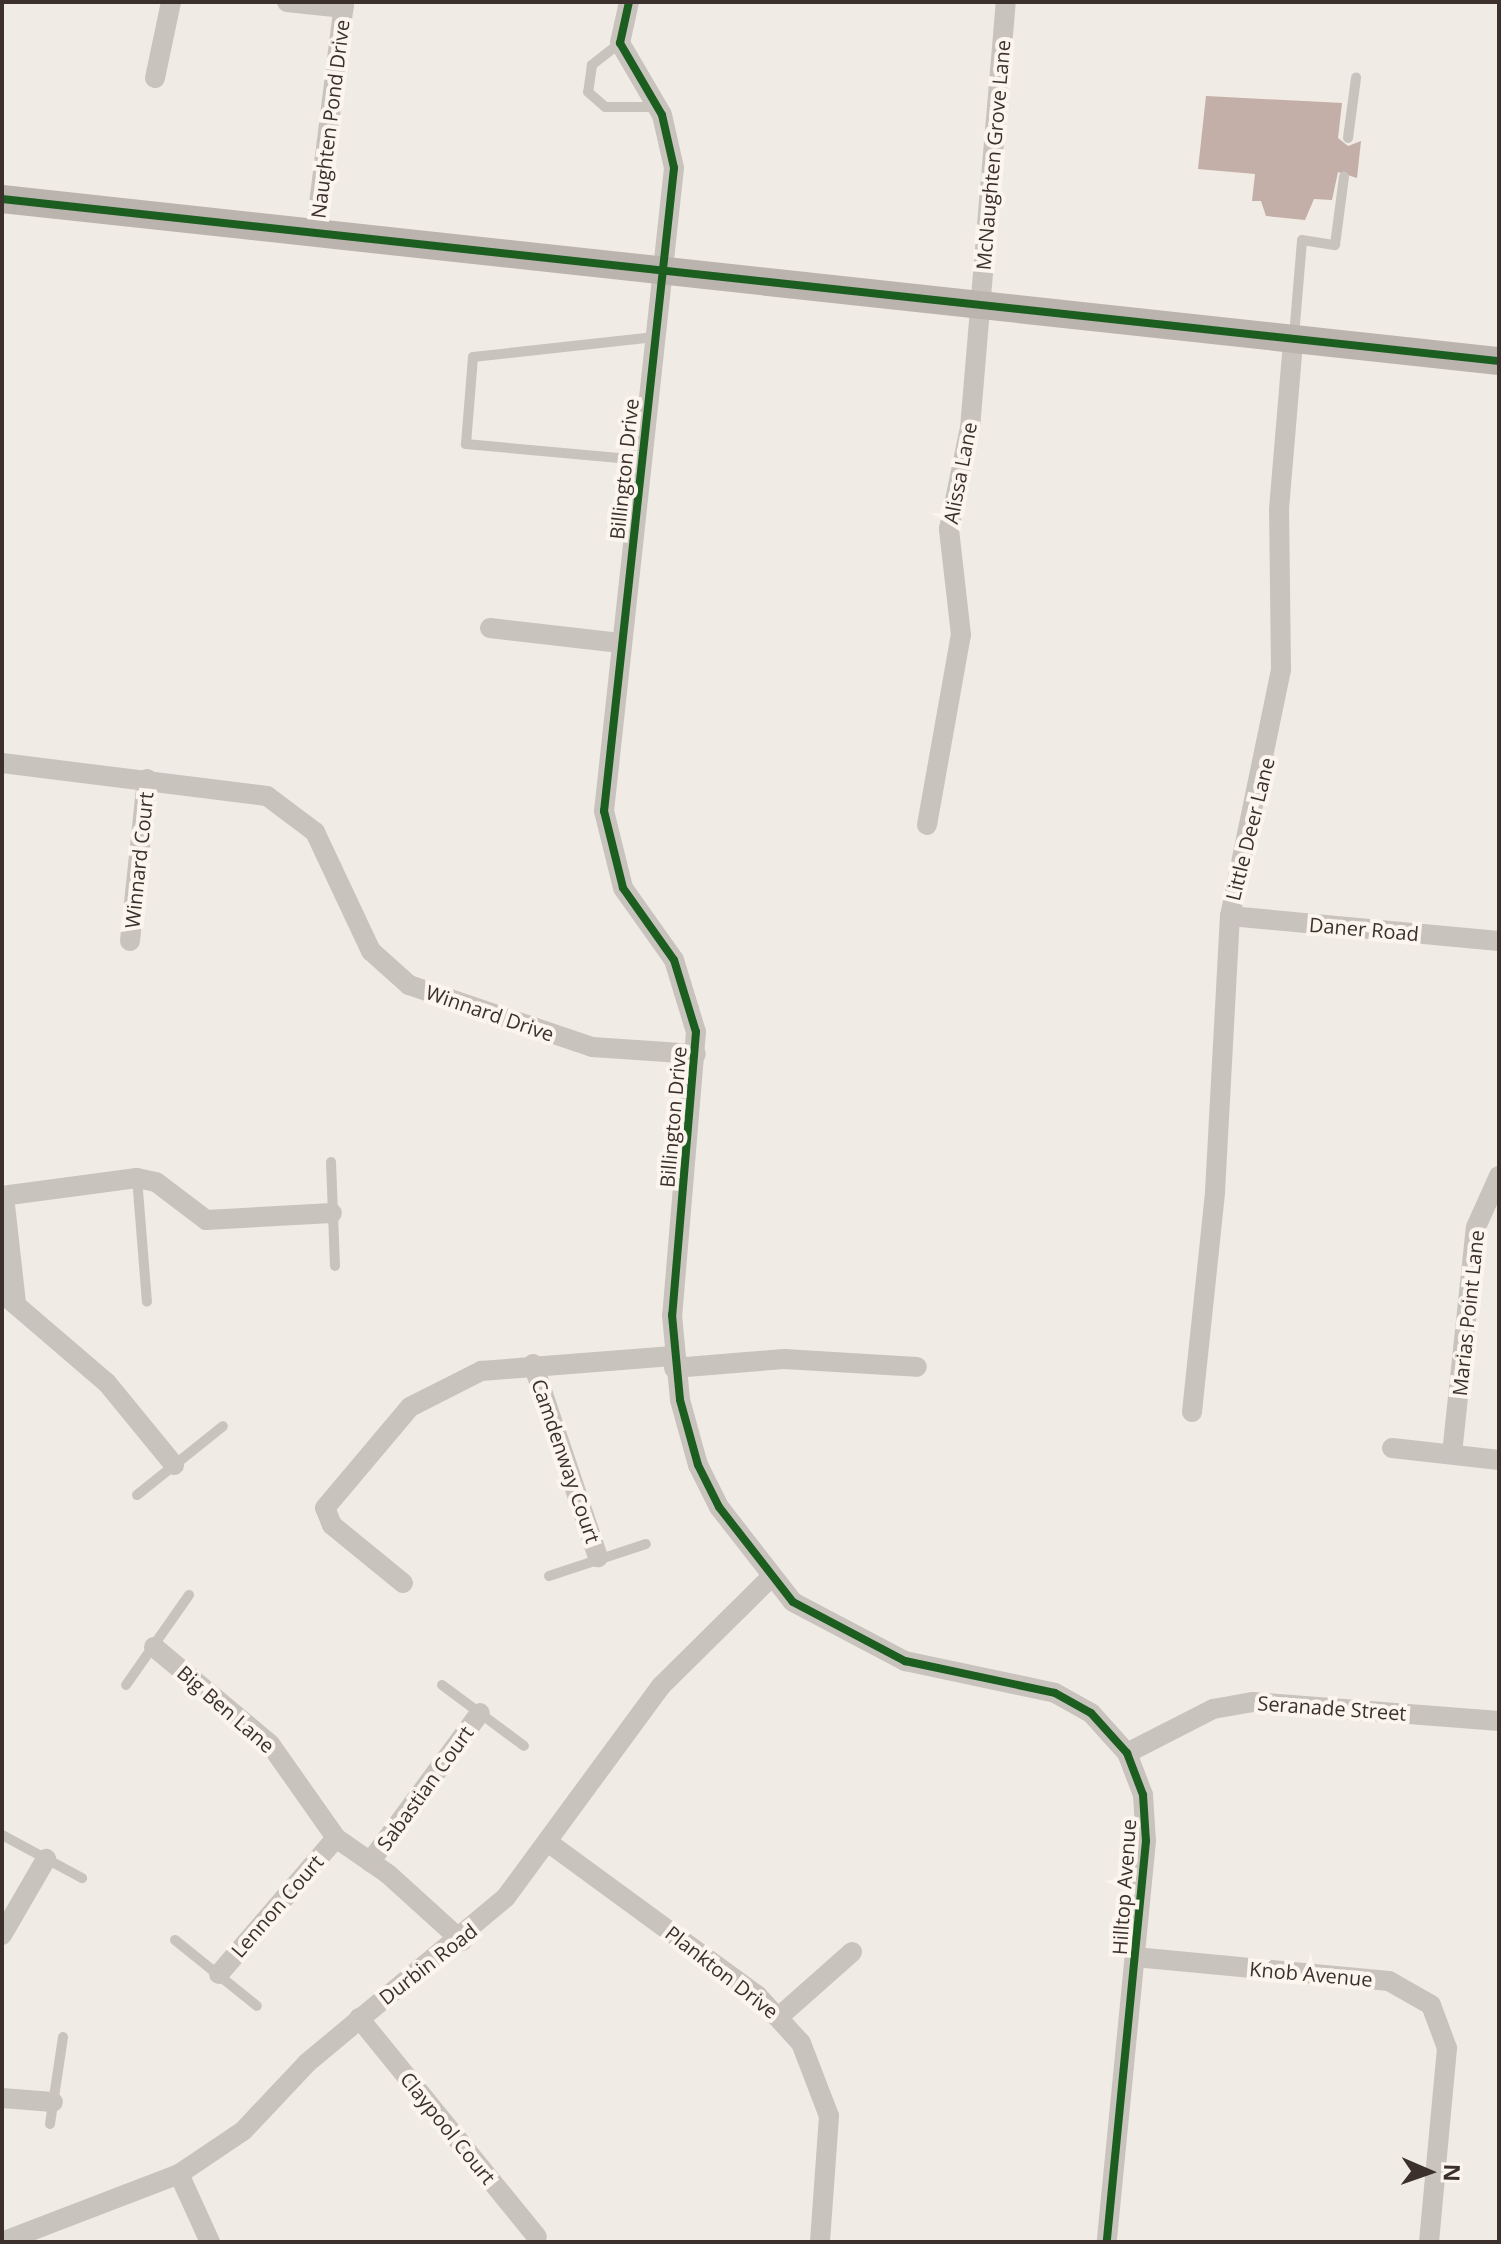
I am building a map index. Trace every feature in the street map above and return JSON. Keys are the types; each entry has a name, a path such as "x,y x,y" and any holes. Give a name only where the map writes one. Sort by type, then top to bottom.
{"street":[{"path":"155,78 171,2"},
{"path":"287,2 344,5"},
{"path":"620,43 629,2"},
{"name":"McNaughten Grove Lane","path":"980,309 1006,2"},
{"name":"Naughten Pond Drive","path":"315,236 344,5"},
{"name":"Billington Drive","path":"620,43 658,107 674,151 663,275 620,643 607,835 623,888 687,990 696,1054 673,1362 698,1465 769,1579"},
{"path":"2,199 663,275 1499,361"},
{"name":"Alissa Lane","path":"927,825 961,635 949,529 970,428 980,309"},
{"name":"Little Deer Lane","path":"1192,1412 1215,1192 1230,916 1280,680 1279,509 1293,341"},
{"path":"490,628 620,643"},
{"name":"Winnard Drive","path":"2,763 237,788 294,810 332,860 371,951 409,985 592,1047 696,1054"},
{"name":"Winnard Court","path":"130,941 147,779"},
{"name":"Daner Road","path":"1230,916 1499,941"},
{"name":"Marias Point Lane","path":"1452,1454 1476,1227 1499,1176"},
{"path":"174,1465 107,1383 9,1298 3,1196 137,1178 156,1182 217,1222 332,1213"},
{"name":"Camdenway Court","path":"403,1583 332,1525 330,1499 410,1407 481,1371 533,1364 784,1359 917,1367"},
{"name":"Camdenway Court","path":"533,1364 598,1557"},
{"path":"1392,1448 1499,1460"},
{"name":"Hilltop Avenue","path":"769,1579 849,1636 905,1661 1055,1693 1091,1713 1127,1753 1146,1818 1107,2242"},
{"name":"Durbin Road","path":"2,2242 179,2174 243,2131 359,2018 462,1941 549,1843 661,1686 769,1579"},
{"name":"Big Ben Lane","path":"154,1647 270,1744 336,1838 370,1862 462,1941"},
{"name":"Seranade Street","path":"1127,1753 1213,1709 1253,1702 1499,1721"},
{"name":"Sabastian Court","path":"370,1862 480,1713"},
{"name":"Lennon Court","path":"219,1974 336,1838"},
{"name":"Plankton Drive","path":"549,1843 781,2015 814,2066 829,2116 820,2242"},
{"path":"2,1935 46,1859"},
{"path":"781,2015 852,1952"},
{"name":"Knob Avenue","path":"1135,1957 1389,1981 1431,2005 1447,2048 1429,2242"},
{"name":"Claypool Court","path":"359,2018 537,2237"},
{"path":"2,2098 53,2102"},
{"path":"179,2174 210,2242"}],"lane":[{"path":"620,43 592,65 588,92 605,107 658,107"},
{"path":"1348,138 1356,78"},
{"path":"1293,341 1302,240 1335,245 1344,177"},
{"path":"641,460 466,444 473,357 655,337"},
{"path":"331,1162 335,1266"},
{"path":"137,1178 147,1302"},
{"path":"137,1495 223,1426"},
{"path":"549,1576 598,1557 646,1544"},
{"path":"126,1685 189,1595"},
{"path":"442,1685 524,1746"},
{"path":"2,1835 82,1878"},
{"path":"175,1940 257,2006"},
{"path":"50,2124 63,2037"}],"building":[{"path":"1206,96 1342,103 1338,138 1348,146 1361,141 1357,178 1338,172 1332,200 1314,199 1305,220 1266,216 1261,201 1252,201 1255,174 1198,169"}],"cycle path":[{"path":"629,2 620,43 662,115 674,168 604,811 623,888 674,960 696,1032 672,1315 680,1400 698,1465 719,1507 793,1602 905,1661 1055,1693 1091,1713 1127,1753 1143,1795 1146,1841 1107,2242"},
{"path":"2,199 1499,361"}]}
